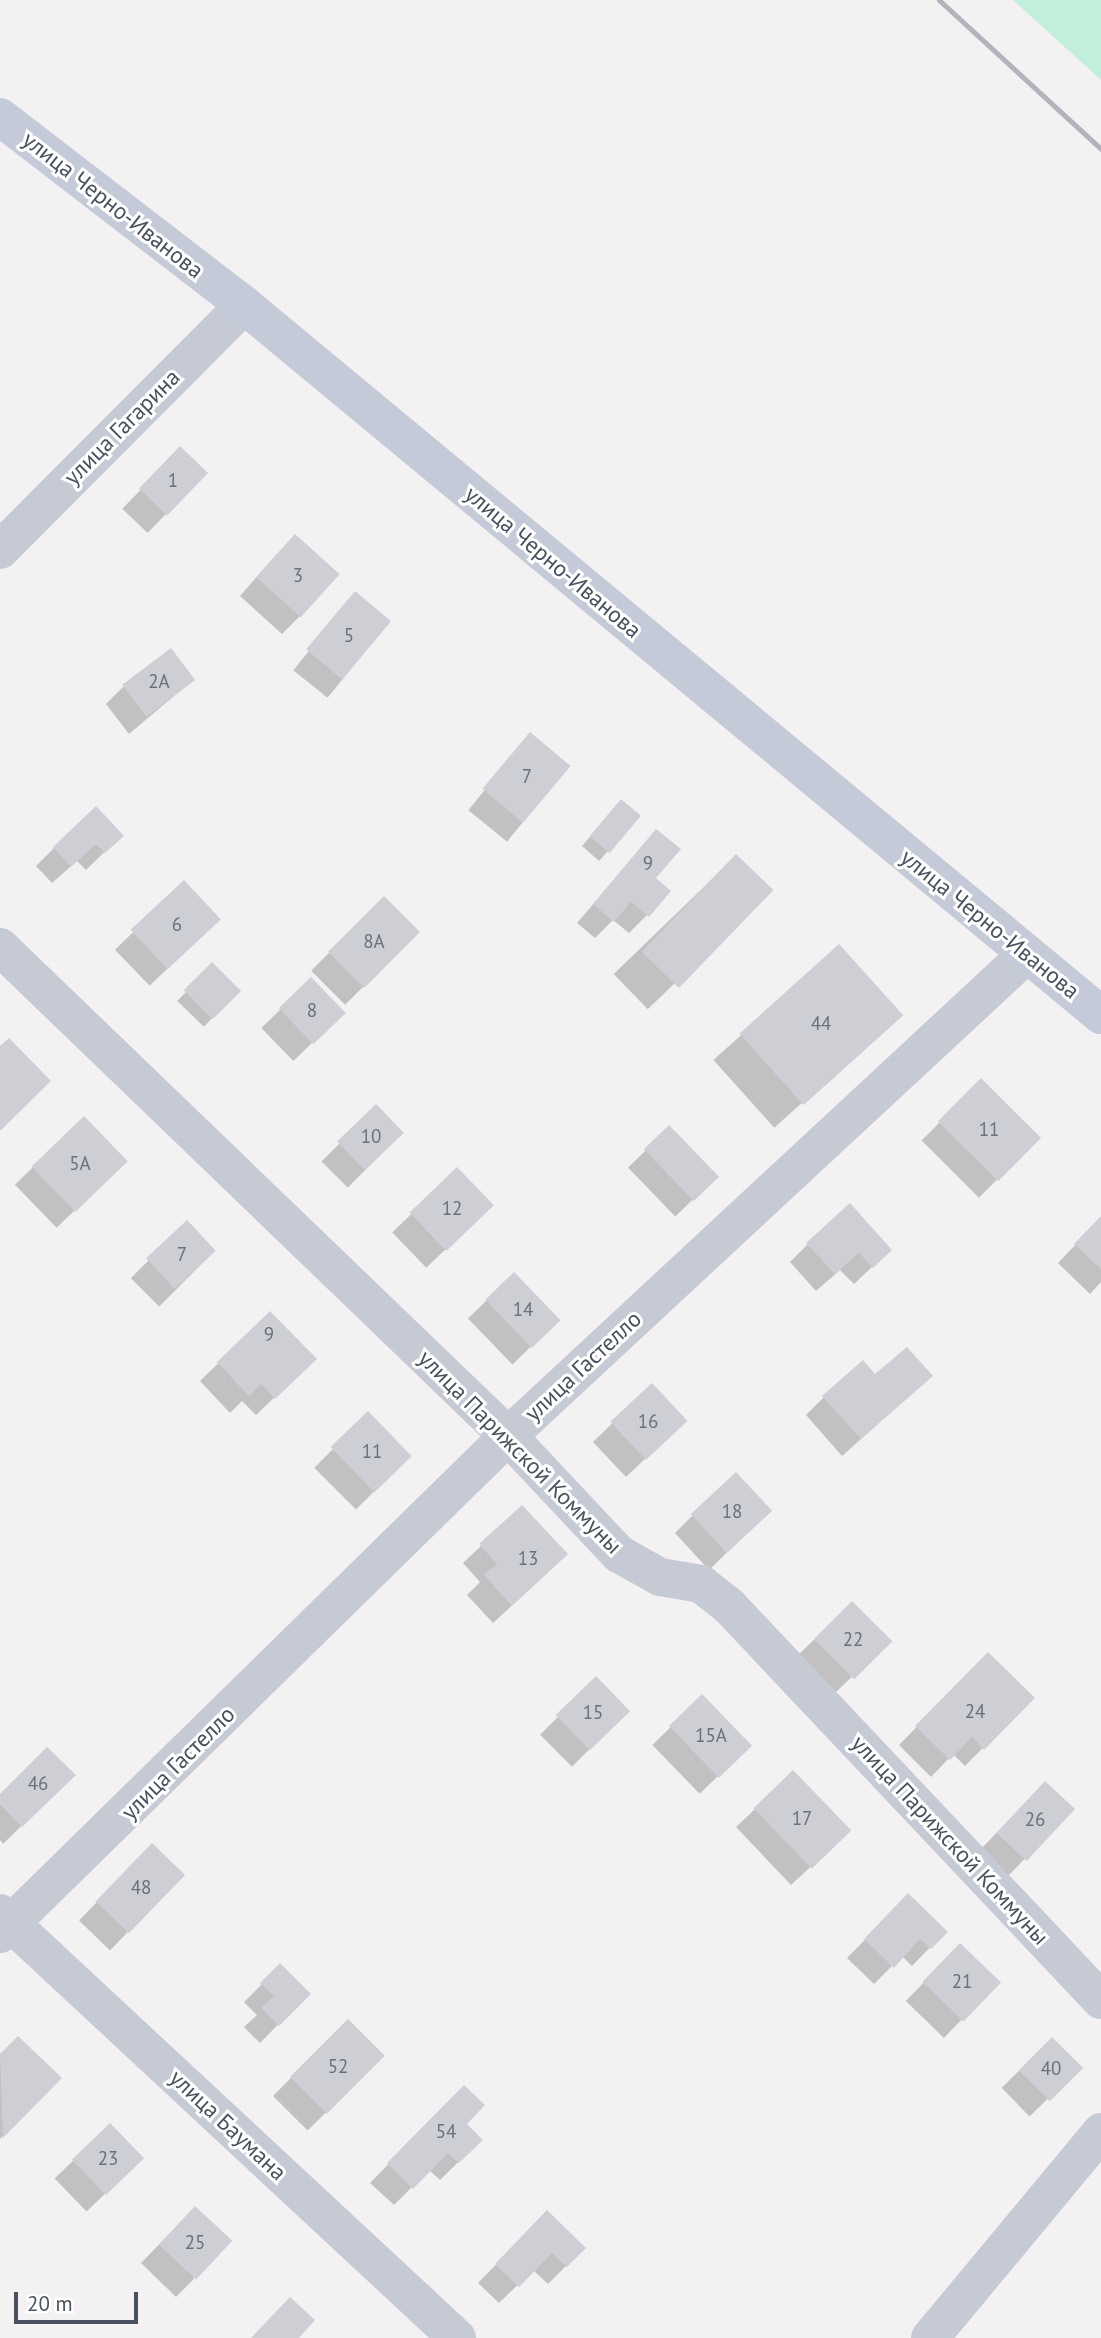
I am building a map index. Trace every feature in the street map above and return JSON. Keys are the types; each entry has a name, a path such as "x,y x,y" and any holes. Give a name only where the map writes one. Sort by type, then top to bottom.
{"main road":[{"name":"улица Черно-Иванова","path":"0,117 244,305 1101,1015"}],"street":[{"name":"улица Гагарина","path":"0,550 244,305"},
{"name":"улица Парижской Коммуны","path":"0,947 508,1436 619,1554 660,1577 701,1584 729,1605 1101,2000"},
{"name":"улица Гастелло","path":"4,1924 508,1436 1026,955"},
{"name":"улица Баумана","path":"4,1924 457,2338"},
{"path":"930,2338 1101,2132"}],"green space":[{"path":"1013,0 1101,0 1101,80"}],"building":[{"path":"180,446 208,473 167,516 139,488"},
{"path":"295,534 340,574 301,617 256,577"},
{"path":"355,591 391,621 342,679 306,649"},
{"path":"171,648 195,680 146,717 122,685"},
{"path":"530,732 571,766 523,823 482,789"},
{"path":"621,799 641,816 609,853 590,837"},
{"path":"96,806 124,836 105,853 96,844 71,867 53,847"},
{"path":"656,829 681,849 656,878 671,891 649,917 631,902 614,922 593,904"},
{"path":"736,854 773,890 679,988 642,952"},
{"path":"184,880 221,919 167,969 131,930"},
{"path":"384,896 420,932 364,988 328,952"},
{"path":"839,944 903,1015 804,1105 739,1034"},
{"path":"212,962 241,991 213,1019 184,990"},
{"path":"311,977 346,1013 313,1044 279,1008"},
{"path":"9,1038 51,1081 0,1131 0,1046"},
{"path":"981,1078 1041,1138 998,1181 938,1121"},
{"path":"376,1104 404,1133 365,1170 337,1142"},
{"path":"84,1116 128,1161 75,1212 31,1167"},
{"path":"669,1125 719,1177 694,1201 644,1149"},
{"path":"457,1167 494,1205 446,1251 410,1213"},
{"path":"850,1203 892,1250 873,1268 859,1253 835,1274 806,1243"},
{"path":"1101,1216 1101,1269 1074,1244"},
{"path":"187,1220 216,1251 175,1289 146,1258"},
{"path":"514,1272 561,1320 532,1348 485,1300"},
{"path":"270,1311 317,1359 275,1399 261,1384 249,1396 217,1362"},
{"path":"907,1347 933,1376 861,1439 822,1396 863,1360 875,1374"},
{"path":"652,1383 687,1421 646,1460 610,1422"},
{"path":"368,1411 412,1456 374,1492 331,1447"},
{"path":"736,1472 772,1511 727,1553 691,1514"},
{"path":"522,1505 568,1554 512,1606 484,1575 497,1564 479,1544"},
{"path":"852,1601 892,1641 854,1679 814,1639"},
{"path":"988,1652 1035,1698 984,1750 972,1737 950,1760 915,1726"},
{"path":"596,1676 630,1711 590,1750 556,1715"},
{"path":"702,1694 752,1746 719,1778 669,1726"},
{"path":"47,1747 76,1775 22,1827 0,1804 0,1794"},
{"path":"793,1770 851,1830 812,1869 753,1808"},
{"path":"1045,1781 1075,1809 1027,1861 997,1833"},
{"path":"152,1843 185,1875 129,1933 96,1901"},
{"path":"908,1893 948,1932 931,1949 920,1939 894,1968 864,1939"},
{"path":"960,1943 1001,1983 963,2021 922,1982"},
{"path":"280,1963 311,1994 279,2026 261,2008 274,1996 260,1983"},
{"path":"348,2019 385,2056 327,2114 290,2077"},
{"path":"18,2036 62,2078 3,2138 0,2054"},
{"path":"1052,2037 1083,2068 1050,2101 1019,2070"},
{"path":"464,2085 485,2105 467,2124 483,2140 459,2163 448,2153 413,2189 387,2163"},
{"path":"110,2123 144,2158 106,2195 72,2160"},
{"path":"195,2206 232,2241 196,2280 159,2245"},
{"path":"547,2210 586,2248 567,2267 552,2253 519,2287 495,2264"},
{"path":"290,2297 315,2320 299,2338 251,2338"}],"railway":[{"path":"939,0 1101,149"}]}
